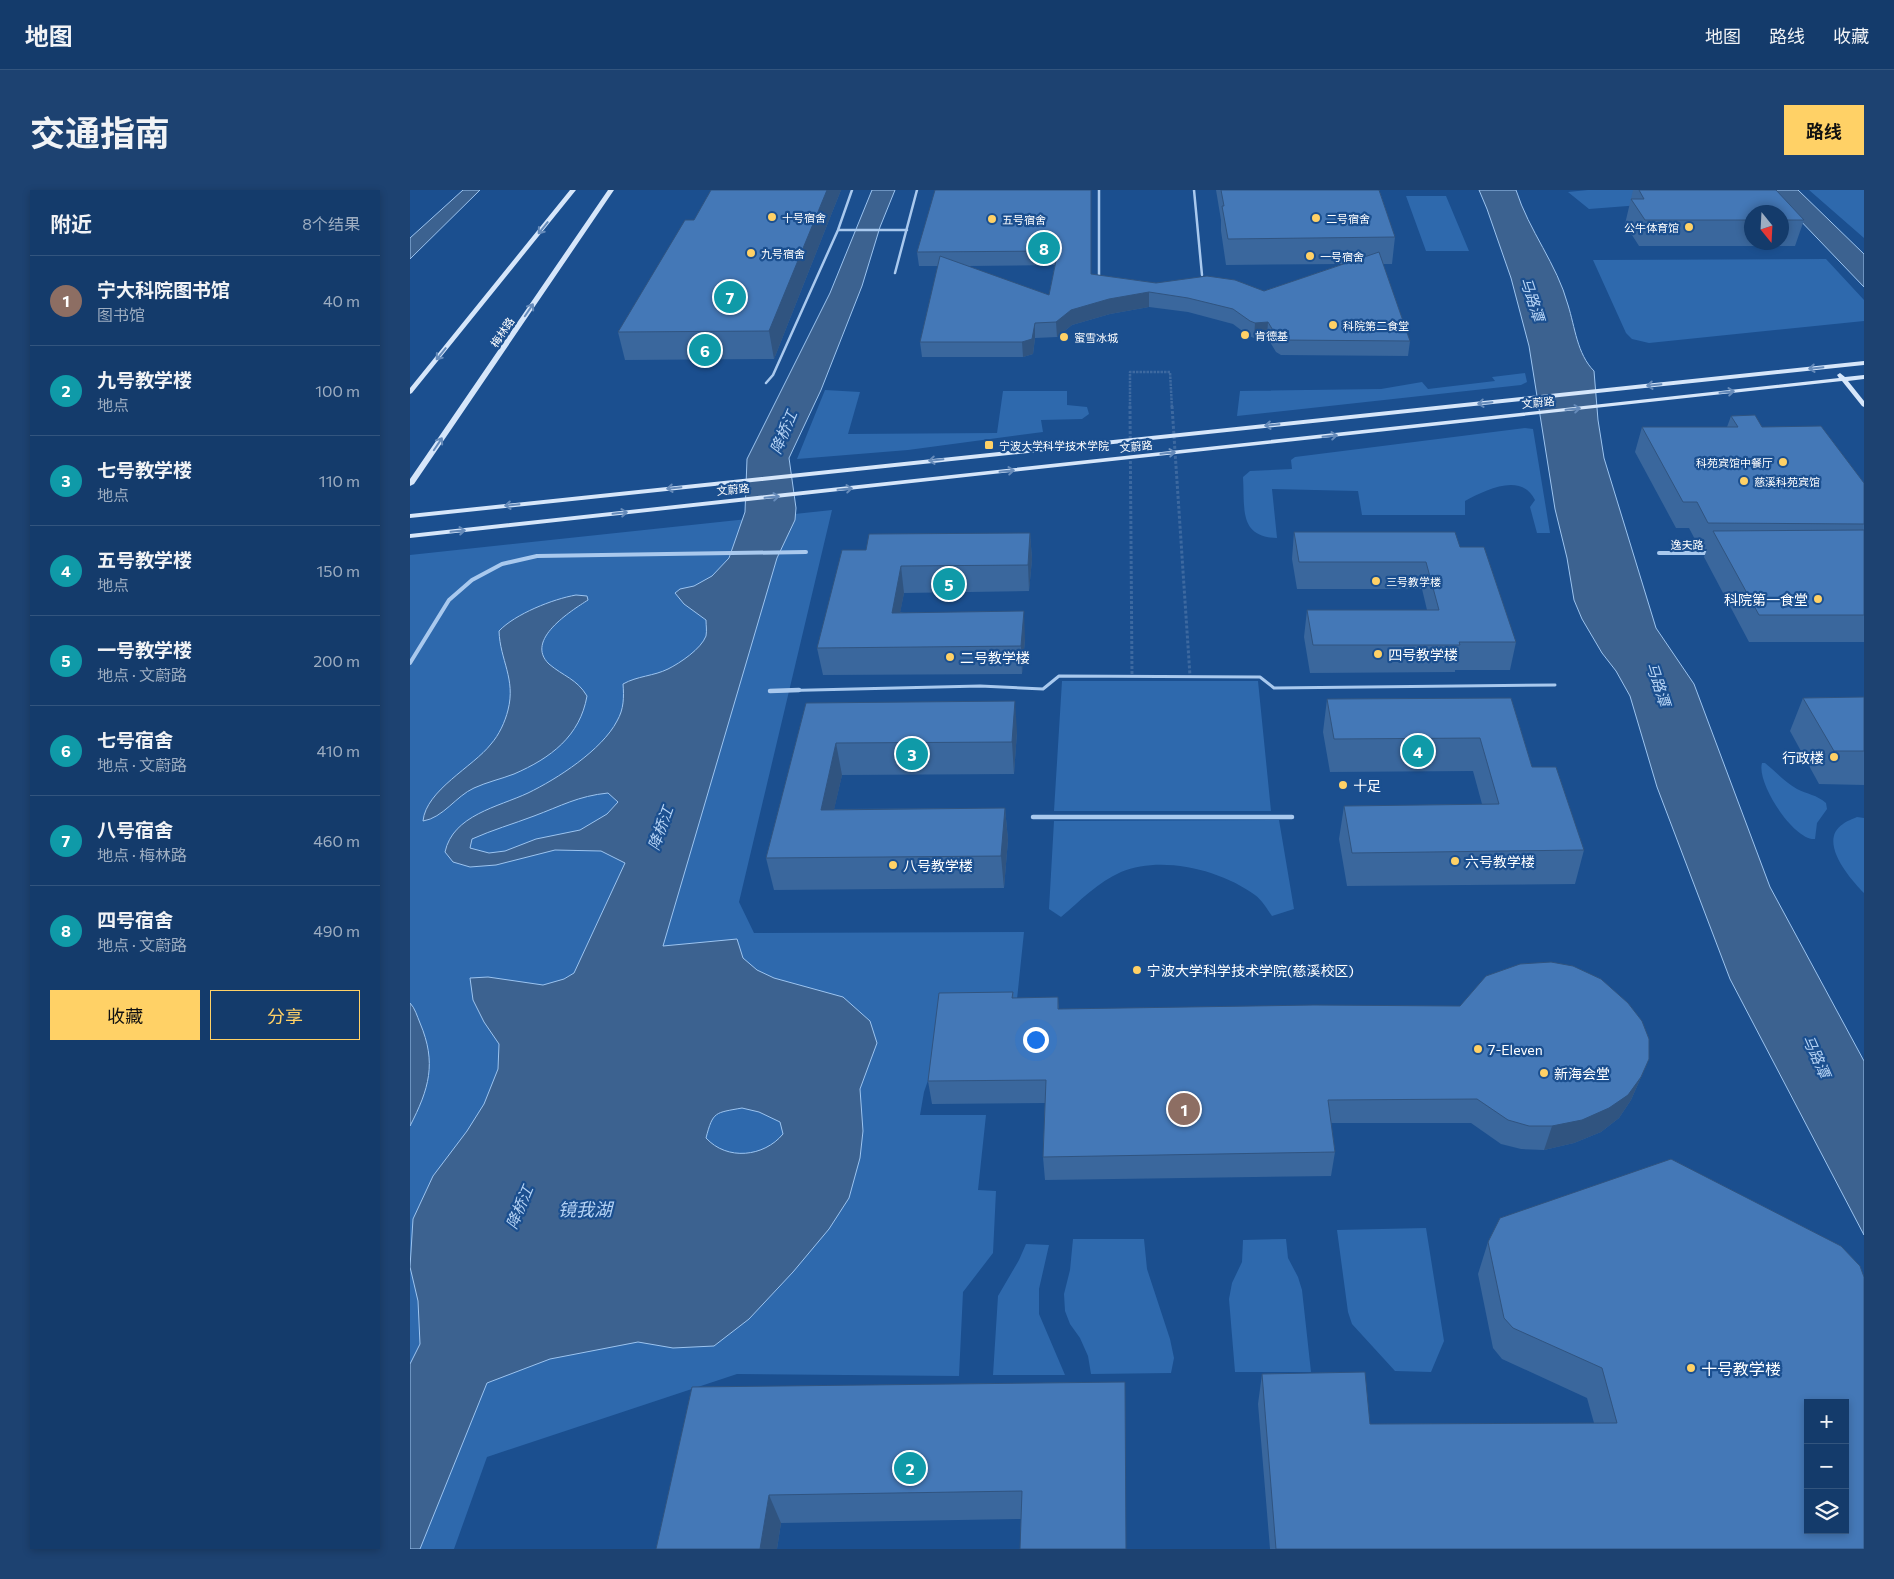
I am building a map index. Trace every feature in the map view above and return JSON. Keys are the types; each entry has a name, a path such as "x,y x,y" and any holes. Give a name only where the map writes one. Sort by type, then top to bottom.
{"main road":[{"path":"410,392 573,190"},
{"name":"梅林路","path":"410,484 611,190"},
{"name":"文蔚路","path":"410,516 1864,363"},
{"path":"1832,367 1864,405"},
{"name":"文蔚路","path":"410,536 1864,377"}],"street":[{"path":"766,383 773,375 838,230 852,190"},
{"path":"895,273 918,190"},
{"path":"1099,278 1100,190"},
{"path":"1194,190 1202,275"},
{"path":"838,230 906,230"},
{"path":"410,663 449,600 472,580 502,564 537,556 805,552"},
{"name":"逸夫路","path":"1659,553 1719,553"},
{"path":"770,691 980,686 1043,689 1059,676 1260,676 1274,688 1555,685"},
{"path":"1033,817 1292,817"}],"shaded area":[{"path":"1588,190 1749,190 1757,196 1589,209 1568,192"},
{"path":"1809,190 1864,190 1864,238"},
{"path":"1406,196 1446,196 1469,251 1426,251"},
{"path":"1826,259 1864,300 1864,321 1649,343 1632,339 1626,333 1593,260"},
{"path":"1525,373 1527,382 1521,385 1237,416 1240,391 1381,389 1422,382 1428,389 1495,381 1492,377"},
{"path":"825,390 860,392 848,434 997,433 1003,391 1067,391 1067,405 1087,407 1089,414 1082,419 1041,420 1043,432 908,450 797,459"},
{"path":"1525,428 1533,429 1550,533 1537,533 1530,507 1535,500 1529,492 1521,487 1512,485 1493,488 1465,501 1465,515 1362,515 1358,491 1272,489 1277,538 1264,536 1256,532 1246,518 1243,477 1250,471 1292,469 1291,460 1295,457"},
{"path":"832,510 739,902 754,933 1024,932 1016,1009 936,1057 924,1092 920,1115 986,1115 978,1190 996,1191 993,1253 963,1292 959,1376 737,1374 487,1457 454,1549 410,1549 410,555"},
{"path":"1062,681 1258,681 1271,811 1054,811"},
{"path":"1762,763 1765,763 1797,789 1816,796 1826,803 1827,809 1817,823 1815,839 1806,837 1797,831 1778,809 1765,784"},
{"path":"1857,817 1864,818 1864,893 1851,879 1838,860 1833,840 1836,831 1843,824"},
{"path":"1279,820 1294,909 1272,916 1255,895 1225,878 1191,868 1154,865 1137,867 1113,876 1090,892 1061,917 1049,909 1054,821"},
{"path":"1426,1228 1444,1341 1431,1372 1395,1371 1352,1324 1348,1312 1337,1230"},
{"path":"1073,1239 1144,1239 1147,1269 1170,1339 1174,1358 1171,1373 1091,1374 1088,1356 1065,1311 1064,1294 1070,1270"},
{"path":"1286,1239 1288,1258 1298,1277 1302,1290 1311,1372 1235,1372 1229,1299 1232,1283 1242,1262 1243,1240"},
{"path":"1026,1244 1049,1245 1039,1289 1039,1314 1065,1375 993,1375 998,1296"}],"water":[{"path":"463,190 480,190 410,259 410,238"},
{"name":"镜我湖","path":"872,190 895,190 880,227 862,286 821,390 789,458 796,508 795,520 777,558 663,946 737,939 743,958 757,970 774,978 843,997 870,1021 877,1043 860,1089 863,1131 860,1158 849,1198 829,1229 793,1272 749,1319 714,1346 673,1348 638,1342 550,1359 487,1383 420,1549 410,1549 410,1364 420,1344 418,1301 410,1267 413,1219 433,1176 467,1131 484,1104 498,1069 499,1044 484,1022 473,1000 470,978 488,977 543,985 564,979 574,973 625,863 601,851 555,850 496,865 470,867 453,862 445,852 450,839 457,829 467,821 478,814 528,793 552,780 578,763 601,743 610,732 621,712 623,684 663,671 690,655 700,646 706,636 706,620 684,604 675,593 680,589 694,586 712,576 729,558 745,512 747,459 830,293","holes":["608,793 618,802 607,814 580,830 536,839 505,851 489,853 470,848 472,839 561,805 597,794","742,1108 759,1112 780,1122 783,1134 766,1148 745,1153 724,1150 706,1138 713,1118 716,1115"]},
{"name":"马路潭","path":"1479,190 1516,190 1528,220 1557,276 1568,305 1580,348 1594,371 1598,420 1604,458 1656,628 1694,684 1770,887 1864,1061 1864,1235 1730,979 1657,787 1630,696 1582,619 1574,600 1567,558 1555,509 1529,346 1511,278"},
{"path":"1771,190 1798,190 1864,254 1864,287 1789,209 1789,205 1785,205"},
{"path":"576,595 587,596 588,600 571,611 553,627 542,645 543,655 549,664 574,682 587,696 578,723 571,734 552,753 540,761 514,774 474,788 437,816 423,821 432,799 483,753 494,740 503,724 508,710 510,689 499,631 524,613"},
{"path":"410,1003 416,1012 425,1037 429,1063 426,1088 410,1126"}],"building":[{"path":"711,190 827,190 769,331 618,332 685,220 694,220"},
{"path":"935,190 1091,190 1091,274 1156,283 1207,276 1235,280 1264,291 1379,252 1410,341 1282,340 1277,337 1268,322 1255,323 1233,309 1188,298 1149,292 1109,299 1071,310 1056,322 1035,323 1032,339 1022,342 920,342 940,256 1049,295 1058,251 917,252"},
{"path":"1221,190 1379,190 1395,237 1228,239"},
{"path":"1639,190 1776,190 1804,220 1789,220 1789,205 1744,205 1744,220 1645,220 1631,199 1644,199"},
{"path":"1755,415 1762,427 1821,426 1864,483 1864,524 1708,523 1697,502 1683,502 1642,427 1738,427 1731,416"},
{"path":"1864,530 1864,615 1759,615 1713,531"},
{"path":"1294,532 1455,532 1460,547 1484,547 1516,642 1459,642 1460,645 1313,645 1307,610 1439,610 1426,562 1299,562"},
{"path":"1030,533 1028,565 901,566 892,613 1024,611 1021,646 817,648 842,550 866,550 869,534"},
{"path":"1864,697 1864,751 1834,751 1803,698"},
{"path":"1511,698 1532,767 1556,767 1584,850 1352,853 1344,806 1499,804 1480,738 1334,739 1327,699"},
{"path":"1015,701 1012,742 836,743 821,810 1005,808 1001,856 766,858 806,703"},
{"path":"1551,962 1573,966 1601,979 1628,1003 1642,1021 1649,1039 1649,1059 1641,1077 1628,1095 1609,1108 1582,1120 1552,1126 1529,1126 1508,1120 1477,1099 1328,1100 1335,1152 1043,1157 1046,1080 928,1081 939,993 1013,992 1012,998 1058,997 1058,1009 1314,1005 1460,1006 1486,976 1520,964"},
{"name":"十号教学楼","path":"1671,1159 1841,1246 1860,1266 1864,1277 1864,1549 1276,1549 1262,1374 1365,1372 1370,1424 1617,1423 1602,1368 1513,1328 1504,1318 1488,1242 1500,1218"},
{"path":"1125,1382 1126,1549 1020,1549 1022,1491 769,1495 760,1549 656,1549 692,1387"}],"tunnel":[{"path":"1130,406 1130,372 1170,372 1172,408"},
{"path":"1130,406 1132,676"},
{"path":"1172,406 1190,676"}],"place":[{"name":"十号宿舍","path":"772,217"},
{"name":"二号宿舍","path":"1316,218"},
{"name":"五号宿舍","path":"992,219"},
{"name":"公牛体育馆","path":"1689,227"},
{"name":"四号宿舍","path":"1044,248"},
{"name":"九号宿舍","path":"751,253"},
{"name":"一号宿舍","path":"1310,256"},
{"name":"八号宿舍","path":"730,297"},
{"name":"科院第二食堂","path":"1333,325"},
{"name":"肯德基","path":"1245,335"},
{"name":"蜜雪冰城","path":"1064,337"},
{"name":"七号宿舍","path":"705,350"},
{"name":"宁波大学科学技术学院","path":"989,445"},
{"name":"科苑宾馆中餐厅","path":"1783,462"},
{"name":"慈溪科苑宾馆","path":"1744,481"},
{"name":"三号教学楼","path":"1376,581"},
{"name":"一号教学楼","path":"949,584"},
{"name":"科院第一食堂","path":"1818,599"},
{"name":"四号教学楼","path":"1378,654"},
{"name":"二号教学楼","path":"950,657"},
{"name":"五号教学楼","path":"1418,751"},
{"name":"七号教学楼","path":"912,754"},
{"name":"行政楼","path":"1834,757"},
{"name":"十足","path":"1343,785"},
{"name":"六号教学楼","path":"1455,861"},
{"name":"八号教学楼","path":"893,865"},
{"name":"宁波大学科学技术学院(慈溪校区)","path":"1137,970"},
{"name":"7-Eleven","path":"1478,1049"},
{"name":"新海会堂","path":"1544,1073"},
{"name":"宁大科院图书馆","path":"1184,1109"},
{"name":"十号教学楼","path":"1691,1368"},
{"name":"九号教学楼","path":"910,1468"}],"water label":[{"name":"降桥江","path":"783,432"},
{"name":"降桥江","path":"660,828"},
{"name":"降桥江","path":"519,1207"}]}
